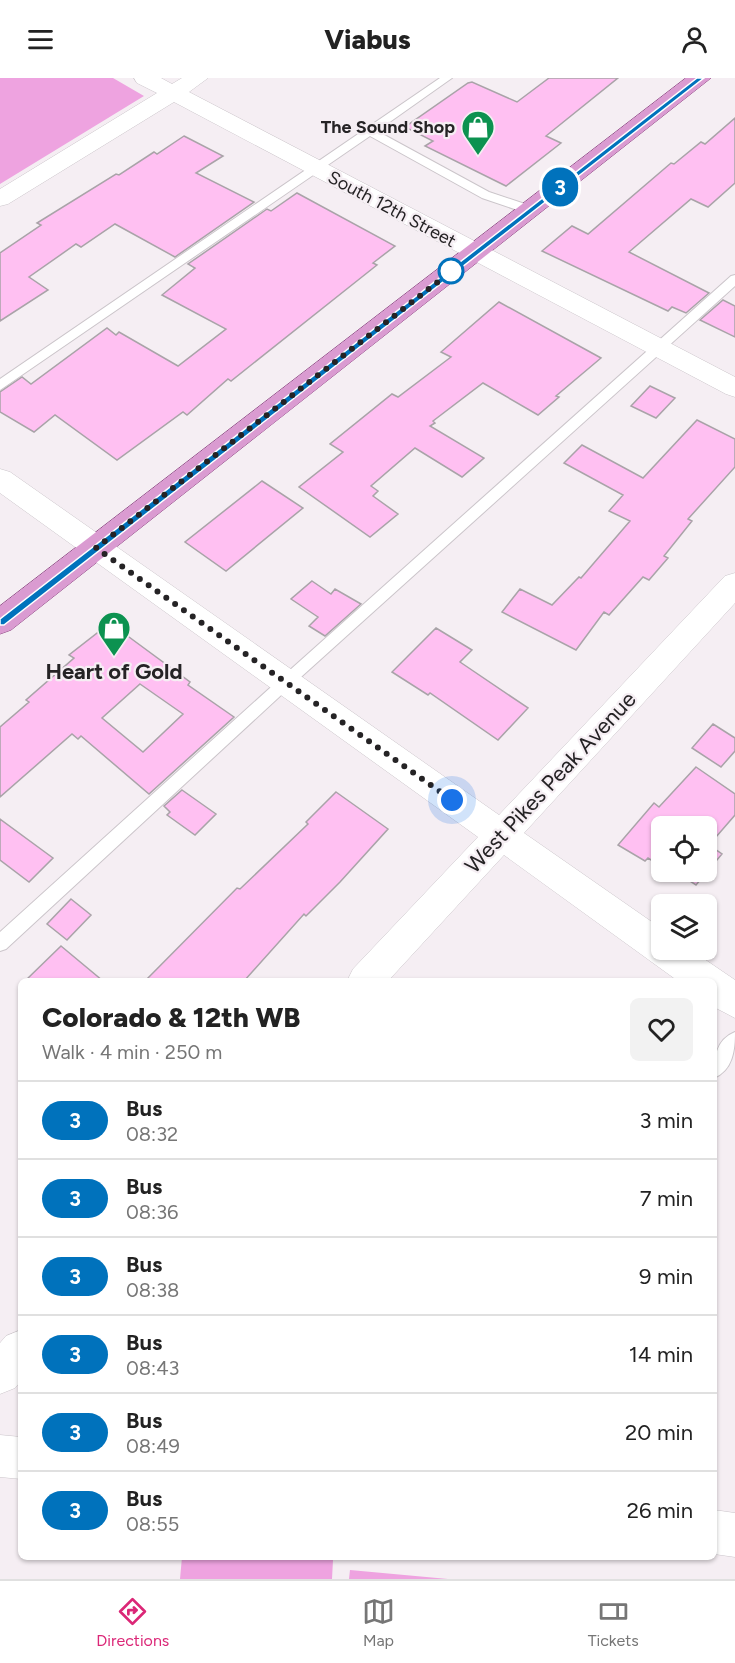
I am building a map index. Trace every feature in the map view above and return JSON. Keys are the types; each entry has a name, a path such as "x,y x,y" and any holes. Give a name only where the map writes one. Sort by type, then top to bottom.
{"main road":[{"path":"0,622 700,78"}],"street":[{"name":"South 12th Street","path":"145,78 735,388"},
{"path":"0,199 197,78"},
{"path":"0,479 651,941"},
{"name":"West Pikes Peak Avenue","path":"368,978 735,584"},
{"path":"677,960 703,978"},
{"path":"717,988 735,1001"},
{"path":"0,1373 18,1354"},
{"path":"0,1456 18,1458"},
{"path":"717,1532 735,1535"}],"lane":[{"path":"0,385 447,78"},
{"path":"369,131 486,195 497,196 530,210"},
{"path":"0,943 286,682 735,279"},
{"path":"717,1065 735,1041"}],"shaded area":[{"path":"0,78 113,78 144,96 0,184"},
{"path":"182,1560 333,1560 332,1579 180,1579"},
{"path":"350,1570 448,1579 349,1579"}],"building":[{"path":"549,78 618,78 546,136 561,143 506,186 425,146 433,141 405,127 468,83 472,82 517,102"},
{"path":"735,118 735,183 708,207 691,199 629,252 709,293 686,313 672,307 668,311 542,251 572,226 588,234 671,163 674,164 701,142 705,144"},
{"path":"184,136 223,156 196,173 254,202 175,257 115,224 81,247 76,244 29,277 48,290 0,321 0,253 41,225 37,223 116,174 119,175 154,152 157,154"},
{"path":"297,193 395,246 373,263 377,265 231,381 228,379 187,415 183,412 117,460 55,415 34,432 0,412 0,392 22,377 31,384 107,328 116,335 119,332 178,366 226,329 162,295 195,268 188,264 267,209 271,211"},
{"path":"723,300 735,306 735,337 700,320"},
{"path":"499,302 601,358 556,396 559,397 538,415 483,383 433,421 435,423 430,426 484,458 462,477 415,448 371,486 378,491 373,496 398,514 370,537 299,487 343,452 330,444 392,394 398,397 451,357 441,352"},
{"path":"650,386 675,398 656,418 631,406"},
{"path":"697,420 735,439 735,467 688,519 692,521 664,556 668,558 649,580 643,577 609,615 604,612 576,650 502,612 520,589 552,605 579,577 581,578 630,521 609,511 623,495 564,463 582,445 643,478"},
{"path":"262,481 303,508 226,571 185,542"},
{"path":"312,581 331,594 335,589 361,604 325,636 309,626 318,617 291,599"},
{"path":"110,623 190,682 188,685 234,717 149,794 81,736 78,739 72,734 0,797 0,727 29,702 26,700 74,658 69,655","holes":["140,684 183,714 143,752 102,718"]},
{"path":"436,628 472,650 460,662 528,708 498,740 430,693 428,695 392,672"},
{"path":"713,724 735,738 735,751 721,767 692,748"},
{"path":"696,767 735,794 735,815 717,836 717,816 651,816 651,860 648,858 645,861 618,845 654,803 659,807"},
{"path":"182,790 216,814 195,835 167,815 170,812 164,806"},
{"path":"336,792 388,829 340,882 306,916 304,914 247,978 148,978 237,888 240,889 308,824 306,822"},
{"path":"0,819 53,858 29,882 0,860"},
{"path":"717,851 722,854 717,860"},
{"path":"71,899 91,915 67,940 47,924"},
{"path":"61,946 99,978 28,978"}],"bus line":[{"name":"3","path":"0,622 700,78"}],"place":[{"name":"The Sound Shop","path":"478,156"},
{"name":"Heart of Gold","path":"114,657"}],"route":[{"path":"451,271 457,267 96,548 452,800"}]}
